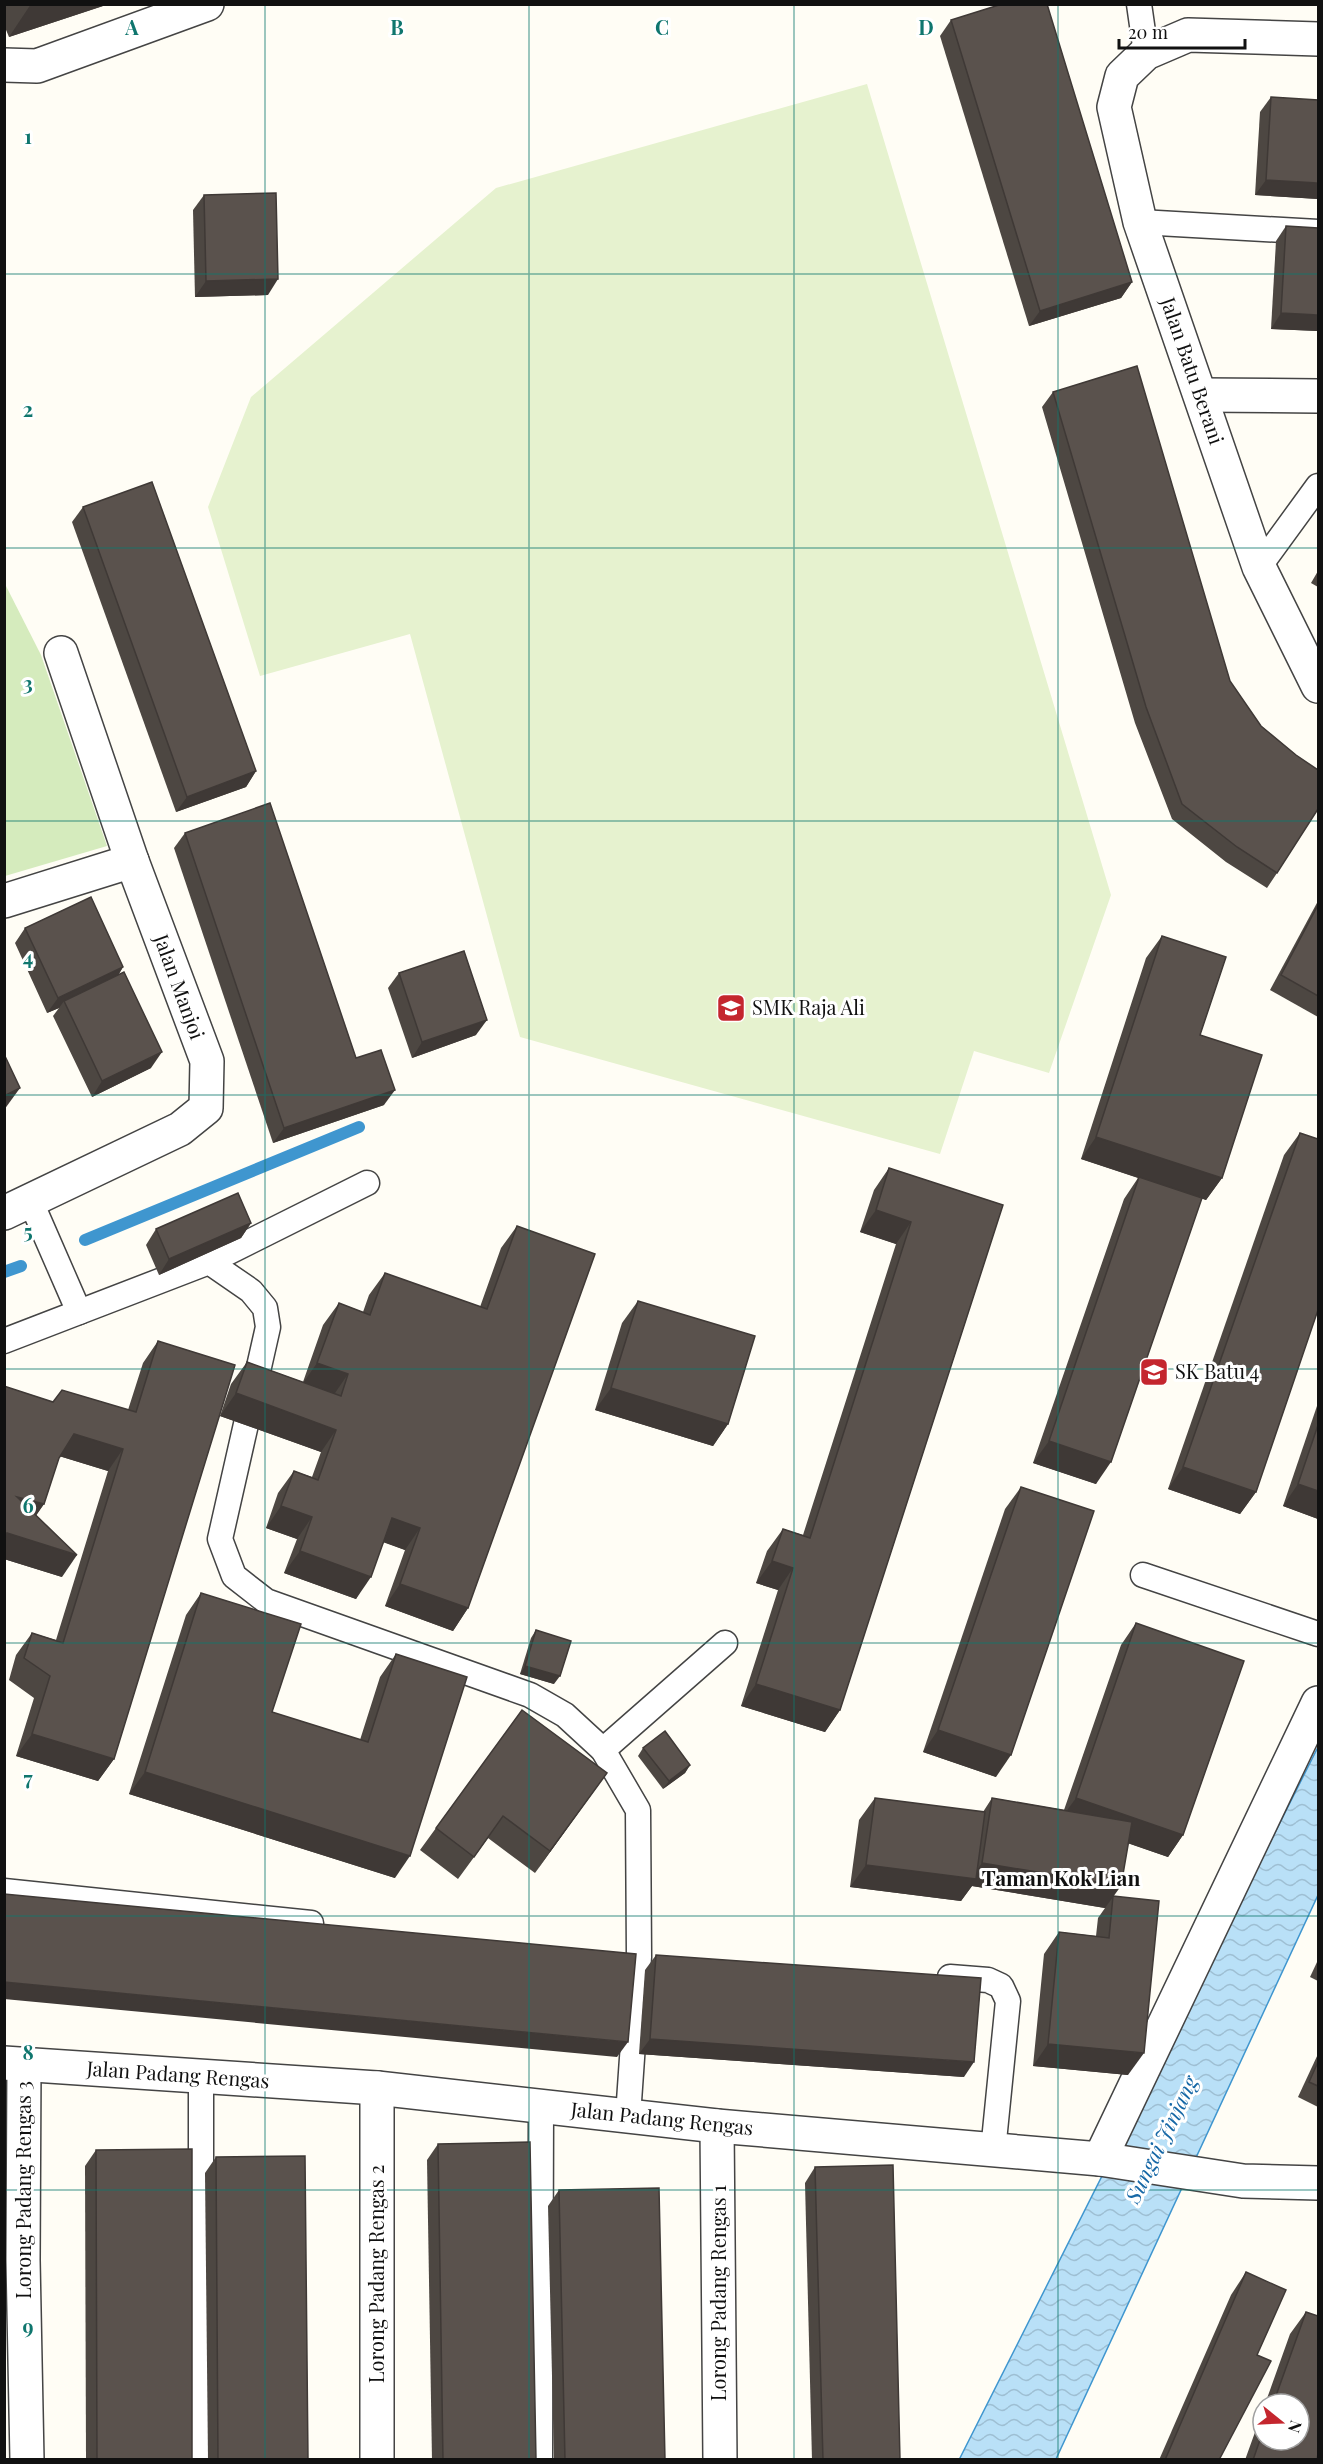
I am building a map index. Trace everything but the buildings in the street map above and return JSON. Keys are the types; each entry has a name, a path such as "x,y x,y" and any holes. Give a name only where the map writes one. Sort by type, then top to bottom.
{"street":[{"path":"4,65 37,66 169,11 207,4"},
{"path":"1146,53 1188,35 1318,39"},
{"name":"Jalan Batu Berani","path":"1146,53 1122,76 1114,107 1140,222 1259,567 1318,686"},
{"path":"1201,395 1318,396"},
{"name":"Jalan Manjoi","path":"18,1207 180,1129 206,1108 207,1061 132,861 61,653"},
{"path":"4,900 132,861"},
{"path":"1104,2160 1318,1703"},
{"name":"Jalan Padang Rengas","path":"14,2064 376,2088 717,2126 889,2154 993,2151 1104,2160 1244,2181 1318,2183"},
{"name":"Lorong Padang Rengas 3","path":"14,2064 14,2260 27,2460"},
{"name":"Lorong Padang Rengas 2","path":"376,2088 377,2460"},
{"name":"Lorong Padang Rengas 1","path":"717,2126 720,2460"}],"lane":[{"path":"1139,4 1146,53"},
{"path":"1140,222 1318,232"},
{"path":"1259,567 1318,486"},
{"path":"4,1341 209,1262 367,1183"},
{"path":"18,1207 79,1312"},
{"path":"209,1262 250,1291 265,1308 268,1327 220,1539 234,1576 266,1601 530,1695 566,1715 603,1750 638,1810 639,1957 628,2116"},
{"path":"1143,1575 1318,1634"},
{"path":"603,1750 725,1643"},
{"path":"4,1892 334,1926"},
{"path":"930,1976 988,1980 1001,1986 1008,2001 993,2151"},
{"path":"201,2077 201,2460"},
{"path":"540,2460 542,2106"}],"green space":[{"path":"867,84 1111,895 1049,1073 974,1051 940,1154 520,1037 410,634 260,676 208,507 251,397 496,188"},
{"path":"5,584 41,655 107,846 5,876"},
{"path":"4,2134 7,2138 8,2244 4,2244"}],"water":[{"name":"Sungai Jinjang","path":"1318,1747 1318,1895 1056,2459 959,2460"}],"waterway":[{"path":"85,1240 359,1127"},
{"path":"4,1272 21,1266"}],"place":[{"name":"SMK Raja Ali","path":"731,1008"},
{"name":"SK Batu 4","path":"1154,1372"}],"district":[{"name":"Taman Kok Lian","path":"1061,1879"}]}
